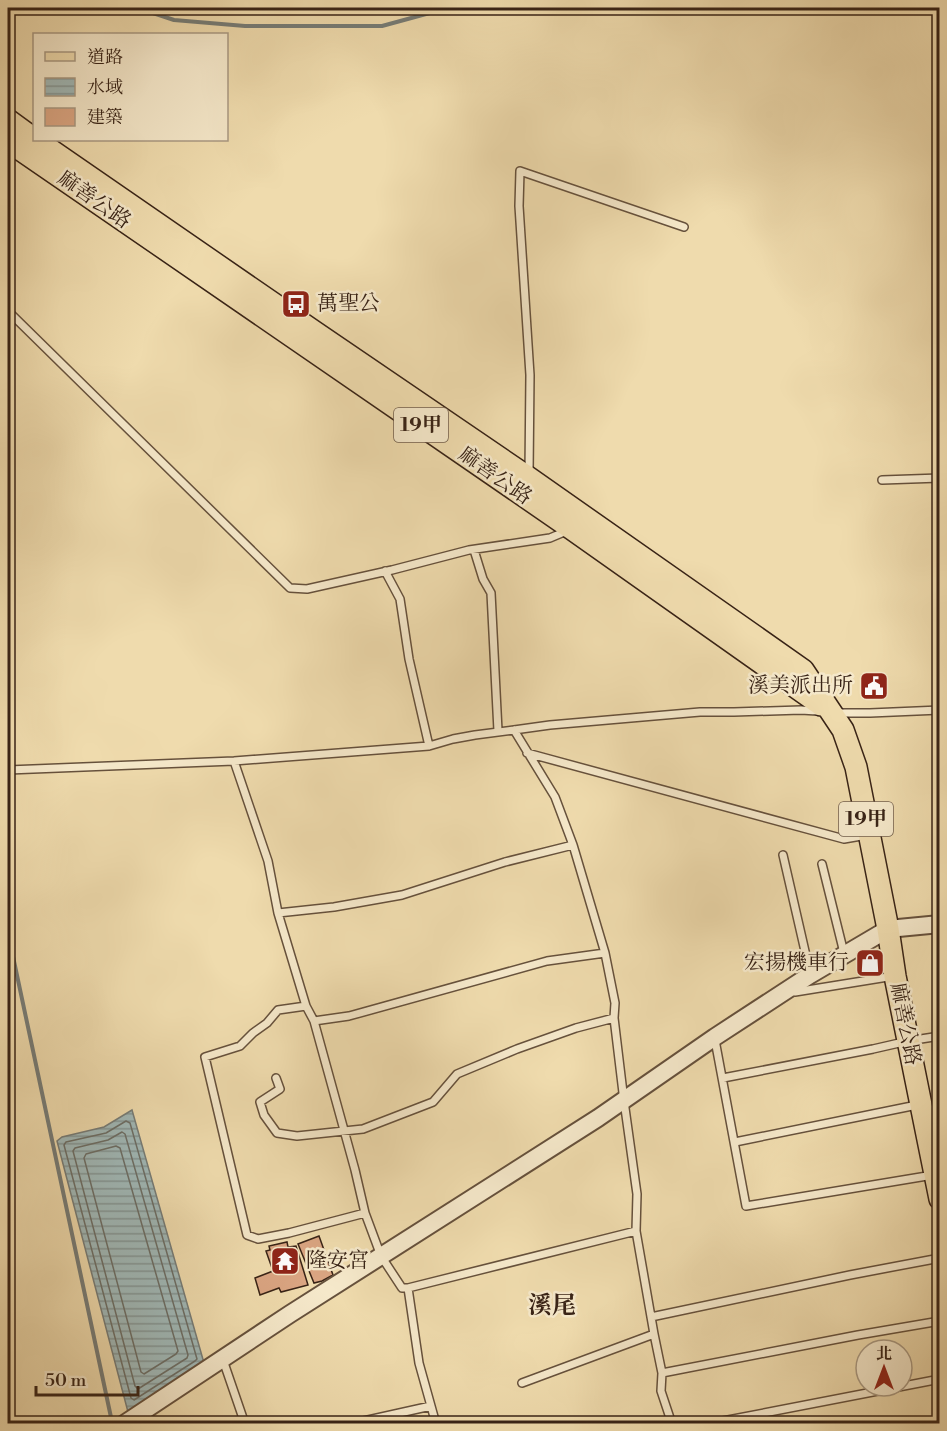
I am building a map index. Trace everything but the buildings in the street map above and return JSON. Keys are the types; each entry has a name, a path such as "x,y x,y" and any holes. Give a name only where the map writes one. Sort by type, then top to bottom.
{"main road":[{"name":"麻善公路","path":"8,120 33,138"},
{"name":"麻善公路","path":"8,141 577,522 803,670 843,730 852,753 888,929 920,1104 934,1149 934,1175 939,1199"},
{"name":"麻善公路","path":"38,141 529,478 577,522"}],"street":[{"path":"124,1424 222,1358 624,1101 715,1037 810,975 888,929 939,924"}],"lane":[{"path":"529,478 530,375 519,206 520,171 684,227"},
{"path":"8,311 290,588 307,589 474,550 550,538 577,522"},
{"path":"882,480 939,478"},
{"path":"474,550 483,579 491,593 498,731"},
{"path":"385,571 400,599 410,659 429,746"},
{"path":"8,771 234,761 429,746 498,731 700,712 801,710 851,714 939,710"},
{"path":"514,730 555,797 573,845 605,953 615,1003 614,1018 637,1194 636,1232 662,1373 662,1390 672,1424"},
{"path":"527,753 844,839 869,834"},
{"path":"234,761 268,861 278,913 306,1006 314,1021 365,1213 381,1256 402,1288 636,1232"},
{"path":"278,913 333,907 402,895 505,862 573,845"},
{"path":"783,855 810,975"},
{"path":"822,864 845,956"},
{"path":"314,1021 349,1016 547,961 605,953"},
{"path":"781,994 895,976"},
{"path":"306,1006 278,1010 267,1023 240,1046 205,1057 247,1235 258,1239 365,1213"},
{"path":"276,1078 280,1089 260,1102 264,1115 277,1133 297,1137 363,1129 433,1102 457,1074 517,1049 576,1028 614,1018"},
{"path":"723,1078 939,1036"},
{"path":"715,1037 746,1206 934,1175"},
{"path":"735,1142 920,1104"},
{"path":"651,1317 939,1258"},
{"path":"408,1288 419,1363 436,1424"},
{"path":"662,1373 939,1321"},
{"path":"522,1383 654,1334"},
{"path":"222,1358 245,1424"},
{"path":"707,1424 939,1379"},
{"path":"350,1424 431,1406"}],"water":[{"path":"132,1110 204,1363 128,1412 57,1141 62,1137 104,1127"}],"waterway":[{"path":"138,8 174,20 245,26 382,26 448,8"},
{"path":"8,933 112,1422"}],"place":[{"name":"萬聖公","path":"296,304"},
{"name":"溪美派出所","path":"874,686"},
{"name":"宏揚機車行","path":"870,963"},
{"name":"隆安宮","path":"285,1261"}],"district":[{"name":"溪尾","path":"552,1306"}]}
